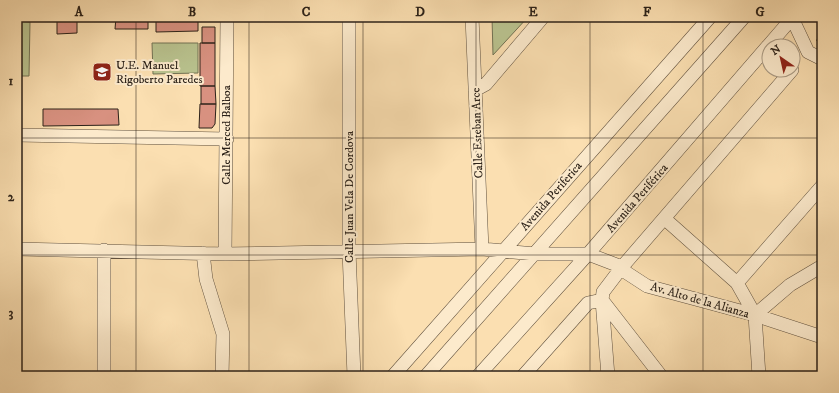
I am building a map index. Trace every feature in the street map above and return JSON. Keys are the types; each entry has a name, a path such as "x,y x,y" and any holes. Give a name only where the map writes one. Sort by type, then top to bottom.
{"street":[{"name":"Calle Merced Balboa","path":"225,254 227,17"},
{"name":"Calle Juan Vela De Cordova","path":"349,17 349,252 354,376"},
{"name":"Calle Esteban Arce","path":"472,17 482,249"},
{"path":"475,90 486,84 543,17"},
{"name":"Avenida Periferica","path":"393,376 710,17"},
{"path":"426,376 744,17"},
{"path":"793,17 808,52 822,59"},
{"name":"Avenida Periférica","path":"478,376 588,254 793,17"},
{"path":"801,60 808,52"},
{"path":"608,376 602,300 603,292 622,267 786,78"},
{"path":"17,135 227,139"},
{"path":"737,283 822,186"},
{"path":"665,218 737,283 755,315 759,376"},
{"name":"Av. Alto de la Alianza","path":"17,250 104,250 225,254 482,249 534,254 588,254 622,267 627,273 646,286 755,315 822,337"},
{"path":"104,250 104,376"},
{"path":"203,253 206,279 223,334 224,356 222,376"},
{"path":"755,315 790,285 822,266"},
{"path":"523,376 588,303 602,300"},
{"path":"602,300 661,376"}],"green space":[{"path":"492,17 528,17 493,55"},
{"path":"17,21 30,22 29,76 17,76"},
{"path":"152,43 198,43 198,73 153,74"}],"building":[{"path":"57,17 77,17 77,33 57,34"},
{"path":"116,17 148,17 148,29 115,29"},
{"path":"156,17 198,17 198,31 156,32"},
{"path":"202,27 215,27 215,43 202,43"},
{"path":"200,43 215,43 215,86 200,86"},
{"path":"201,86 215,86 216,104 201,104"},
{"path":"200,104 216,104 215,124 212,128 199,128"},
{"path":"43,109 118,109 119,125 43,126"}],"place":[{"name":"U.E. Manuel Rigoberto Paredes","path":"102,72"}]}
